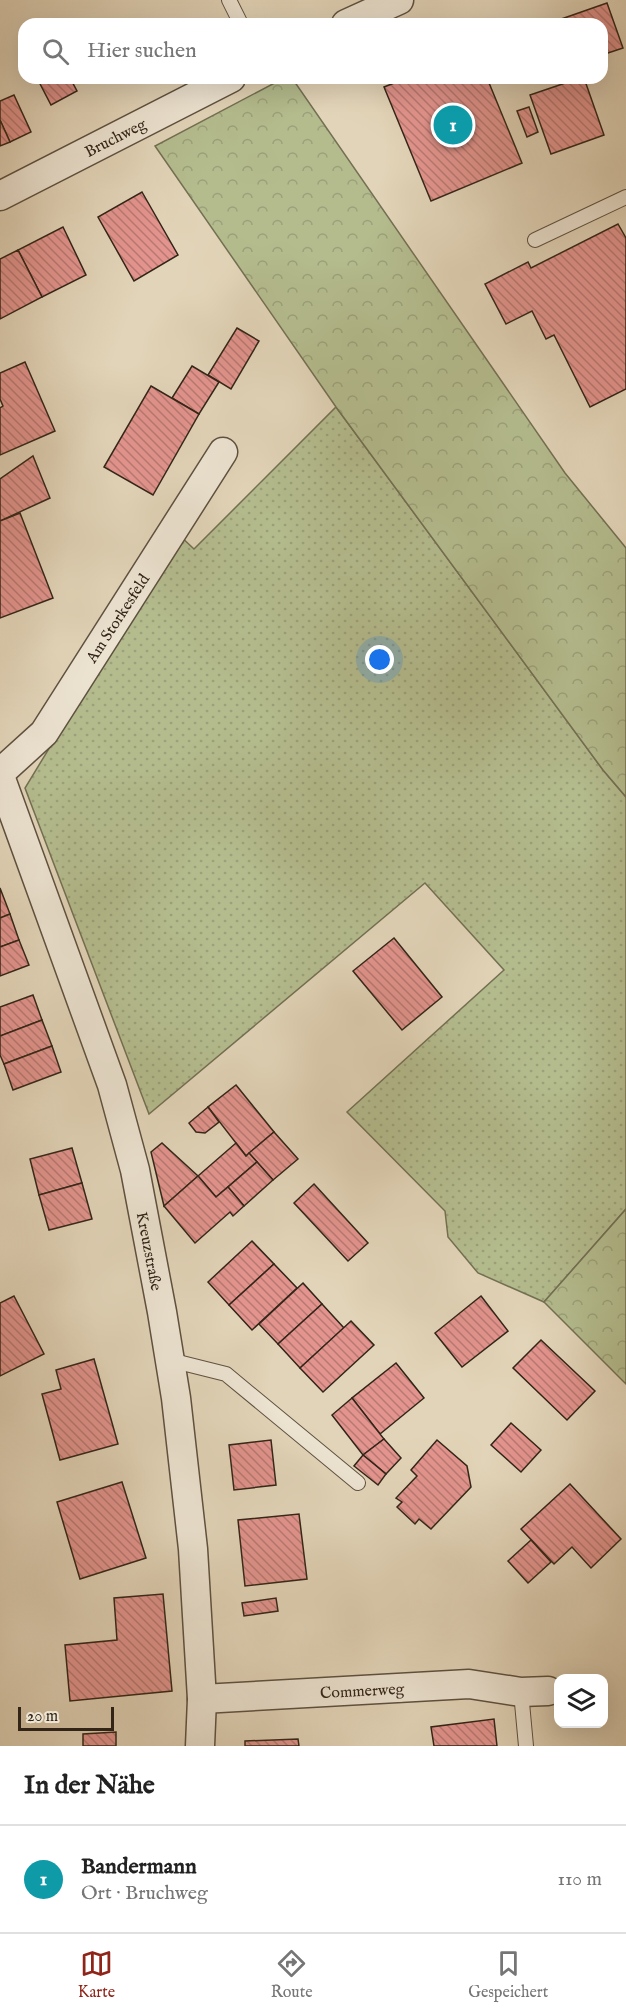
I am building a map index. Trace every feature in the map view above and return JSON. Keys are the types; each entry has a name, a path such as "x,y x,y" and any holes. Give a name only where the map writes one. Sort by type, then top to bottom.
{"street":[{"path":"359,18 399,0"},
{"name":"Bruchweg","path":"0,196 219,84"},
{"name":"Am Storkesfeld","path":"0,775 44,733 223,452"},
{"name":"Kreuzstraße","path":"0,775 112,1085 135,1170 170,1360 193,1549 202,1699 200,1746"},
{"name":"Commerweg","path":"202,1699 469,1684 534,1692"}],"lane":[{"path":"230,0 239,18"},
{"path":"535,240 626,197"},
{"path":"170,1360 226,1374 358,1483"},
{"name":"Commerweg","path":"526,1746 534,1692"}],"green space":[{"path":"273,84 296,84 565,473 626,548 626,797 603,770 336,407 155,146"},
{"path":"336,407 603,770 626,797 626,1209 544,1302 478,1273 448,1237 445,1211 347,1112 504,970 425,883 149,1114 25,788 179,535 194,549"},
{"path":"626,1209 626,1384 544,1302"}],"building":[{"path":"607,3 623,48 608,53 608,18 564,18"},
{"path":"40,84 73,84 77,91 51,105"},
{"path":"392,84 489,84 522,163 431,201 384,87"},
{"path":"562,84 586,84 604,135 551,154 530,95"},
{"path":"14,95 31,132 10,142 0,120 0,101"},
{"path":"529,107 538,132 527,137 517,111"},
{"path":"0,120 10,142 0,146"},
{"path":"142,192 178,255 134,281 98,217"},
{"path":"618,224 626,238 626,389 590,407 554,335 546,339 532,311 506,324 485,284 528,262 531,268"},
{"path":"63,227 86,275 42,297 18,250"},
{"path":"18,250 42,297 0,319 0,259"},
{"path":"237,328 259,341 231,389 208,375"},
{"path":"25,362 55,431 0,455 0,408 3,406 0,399 0,373"},
{"path":"192,366 219,382 199,414 172,398"},
{"path":"151,386 199,414 153,495 104,467"},
{"path":"33,456 50,498 0,521 0,479"},
{"path":"20,513 53,598 0,618 0,521"},
{"path":"0,888 10,914 0,918"},
{"path":"10,914 19,940 0,947 0,918"},
{"path":"394,938 442,997 402,1030 353,971"},
{"path":"19,940 29,965 0,976 0,947"},
{"path":"33,995 42,1020 0,1036 0,1007"},
{"path":"42,1020 52,1046 4,1064 0,1055 0,1036"},
{"path":"52,1046 61,1072 13,1090 4,1064"},
{"path":"236,1085 274,1132 246,1156 208,1107"},
{"path":"208,1107 219,1122 205,1133 196,1132 189,1123"},
{"path":"274,1132 298,1159 273,1180 249,1153"},
{"path":"162,1143 198,1176 164,1206 151,1152"},
{"path":"236,1143 246,1156 249,1153 257,1162 216,1197 198,1176"},
{"path":"72,1148 82,1183 39,1195 30,1159"},
{"path":"257,1162 273,1180 244,1206 228,1187"},
{"path":"198,1176 216,1197 228,1187 244,1206 233,1216 230,1212 195,1243 164,1206"},
{"path":"82,1183 92,1219 49,1230 39,1195"},
{"path":"314,1184 368,1243 348,1261 294,1203"},
{"path":"252,1241 274,1264 229,1305 208,1282"},
{"path":"274,1264 297,1288 252,1330 229,1305"},
{"path":"303,1283 322,1304 278,1344 259,1324"},
{"path":"14,1296 44,1354 0,1376 0,1303"},
{"path":"481,1296 508,1331 462,1367 435,1333"},
{"path":"322,1304 344,1328 300,1368 278,1344"},
{"path":"351,1321 374,1345 323,1392 300,1368"},
{"path":"541,1340 595,1391 567,1420 513,1368"},
{"path":"94,1359 118,1444 60,1460 42,1394 61,1389 56,1370"},
{"path":"396,1363 424,1398 380,1434 352,1398"},
{"path":"352,1398 384,1439 363,1455 332,1415"},
{"path":"511,1423 541,1450 521,1472 491,1445"},
{"path":"384,1439 401,1458 386,1474 363,1455"},
{"path":"271,1440 276,1485 234,1490 229,1445"},
{"path":"437,1440 467,1466 471,1487 431,1529 419,1519 415,1524 397,1507 402,1502 396,1498 417,1476 411,1470"},
{"path":"363,1455 386,1474 378,1485 354,1466"},
{"path":"122,1482 146,1558 80,1579 57,1502"},
{"path":"570,1484 621,1539 591,1568 572,1547 554,1564 521,1529"},
{"path":"299,1514 307,1579 245,1586 238,1520"},
{"path":"531,1540 551,1562 528,1583 508,1561"},
{"path":"163,1594 172,1691 70,1701 65,1645 117,1640 114,1598"},
{"path":"276,1598 278,1611 244,1616 242,1603"},
{"path":"494,1719 497,1746 434,1746 431,1727"},
{"path":"116,1732 116,1746 83,1746 83,1734"},
{"path":"298,1739 299,1746 245,1746 245,1741"}],"place":[{"name":"Bandermann","path":"453,125"}]}
